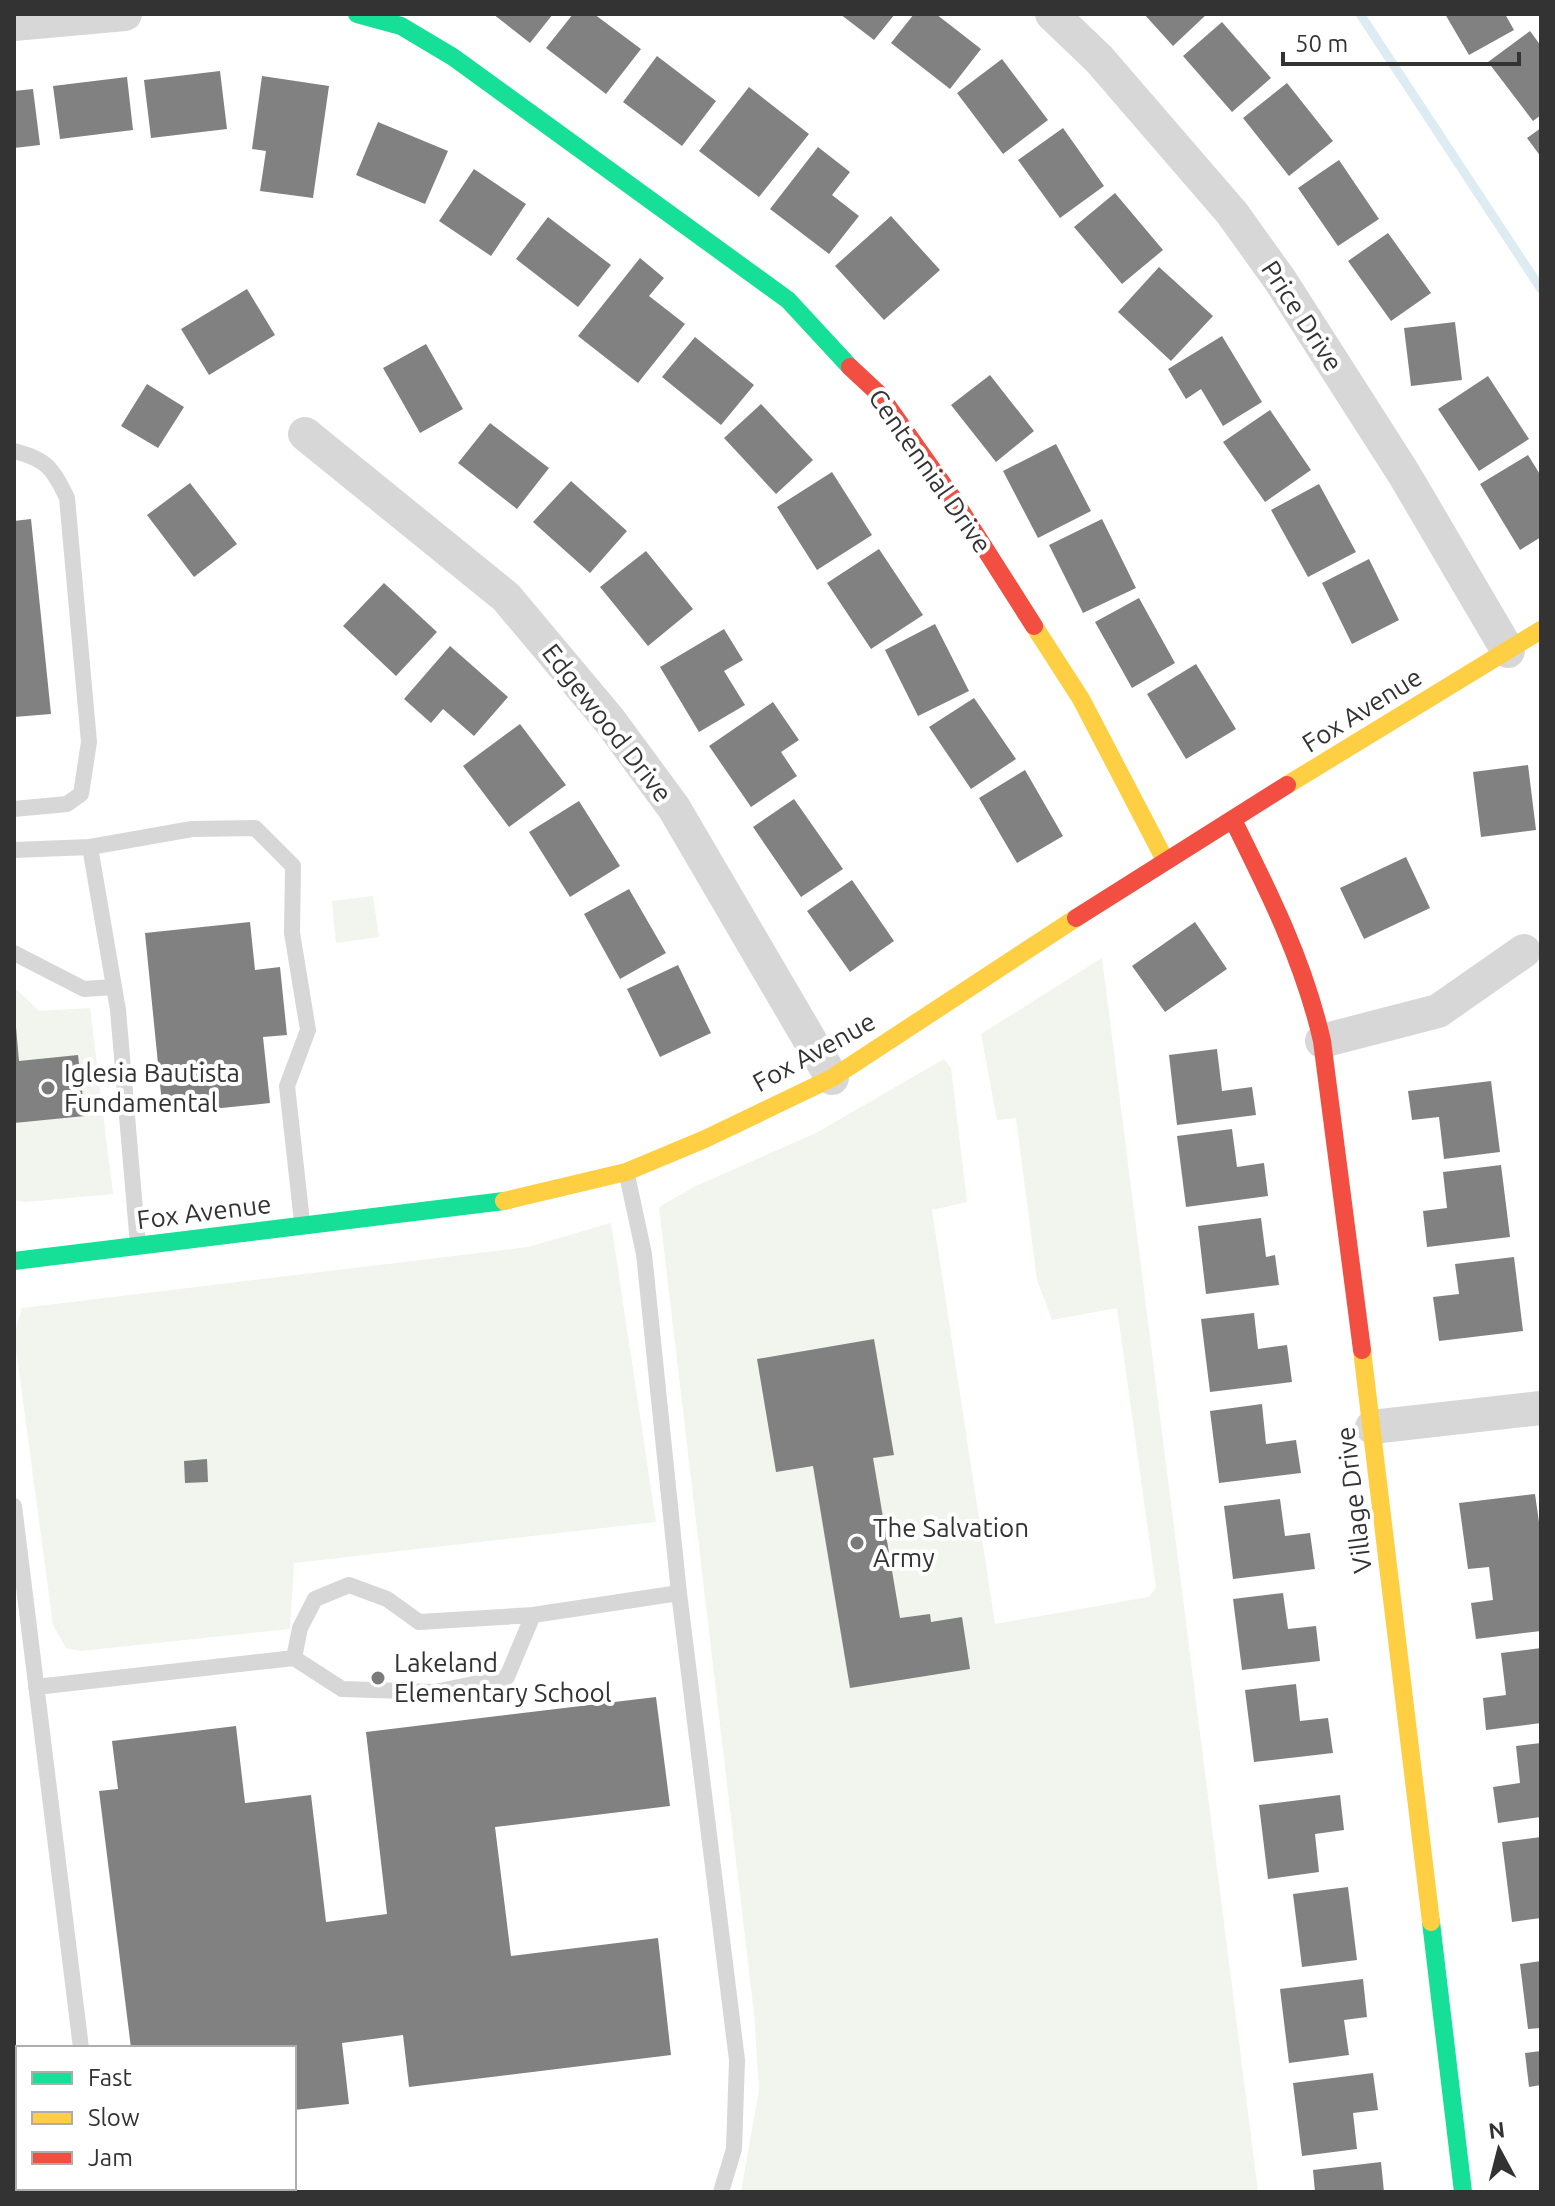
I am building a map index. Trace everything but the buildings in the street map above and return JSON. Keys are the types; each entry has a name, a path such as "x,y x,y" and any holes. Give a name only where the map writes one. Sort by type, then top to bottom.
{"street":[{"path":"14,24 125,14"},
{"name":"Centennial Drive","path":"357,14 401,26 453,57 788,300 829,347 879,394 954,500 1081,699 1165,860"},
{"name":"Price Drive","path":"1052,14 1099,59 1232,213 1280,280 1404,474 1508,651"},
{"name":"Edgewood Drive","path":"305,434 506,597 610,721 674,808 832,1078"},
{"name":"Fox Avenue","path":"14,1261 509,1200 626,1172 705,1139 832,1078 1165,860 1541,630"},
{"name":"Village Drive","path":"1233,820 1297,954 1309,986 1322,1041 1372,1427 1463,2192"},
{"path":"1322,1041 1438,1011 1524,951"},
{"path":"1372,1427 1541,1408"}],"lane":[{"path":"14,451 45,462 67,498 89,742 81,794 67,804 14,809"},
{"path":"14,850 90,847 192,829 255,828 293,866 292,933 308,1030 287,1086 302,1226"},
{"path":"90,847 118,1010 139,1246"},
{"path":"14,953 84,989 114,987"},
{"path":"626,1172 644,1254 679,1593 737,2060 734,2149 721,2192"},
{"path":"14,1506 81,2046"},
{"path":"294,1658 300,1628 315,1599 349,1585 387,1599 419,1622 533,1615 679,1593"},
{"path":"36,1687 294,1658 342,1689 435,1692 507,1677 533,1615"}],"shaded area":[{"path":"373,896 379,937 336,943 332,901"},
{"path":"1102,958 1258,2192 741,2192 759,2090 754,2013 659,1207 696,1186 816,1133 944,1059 951,1068 967,1202 932,1210 995,1624 1149,1597 1156,1587 1117,1308 1052,1320 1037,1280 1016,1118 997,1120 981,1034"},
{"path":"14,987 39,1011 90,1008 113,1194 25,1202 14,1200"},
{"path":"611,1223 656,1522 294,1563 290,1629 81,1651 66,1648 53,1625 14,1334 22,1308 528,1247"}],"waterway":[{"path":"1360,14 1541,289"}],"traffic: fast":[{"path":"357,14 401,26 453,57 788,300 850,367"},
{"path":"14,1261 504,1201"},
{"path":"1431,1922 1463,2192"}],"traffic: slow":[{"path":"1034,626 1081,699 1165,860"},
{"path":"1287,785 1541,630"},
{"path":"504,1201 626,1172 705,1139 832,1078 1076,918"},
{"path":"1362,1350 1431,1922"}],"traffic: jam":[{"path":"850,367 879,394 954,500 1034,626"},
{"path":"1076,918 1287,785"},
{"path":"1233,820 1295,955 1322,1041 1362,1350"}],"place":[{"name":"Iglesia Bautista Fundamental","path":"48,1088"},
{"name":"The Salvation Army","path":"857,1543"},
{"name":"Lakeland Elementary School","path":"378,1678"}]}
